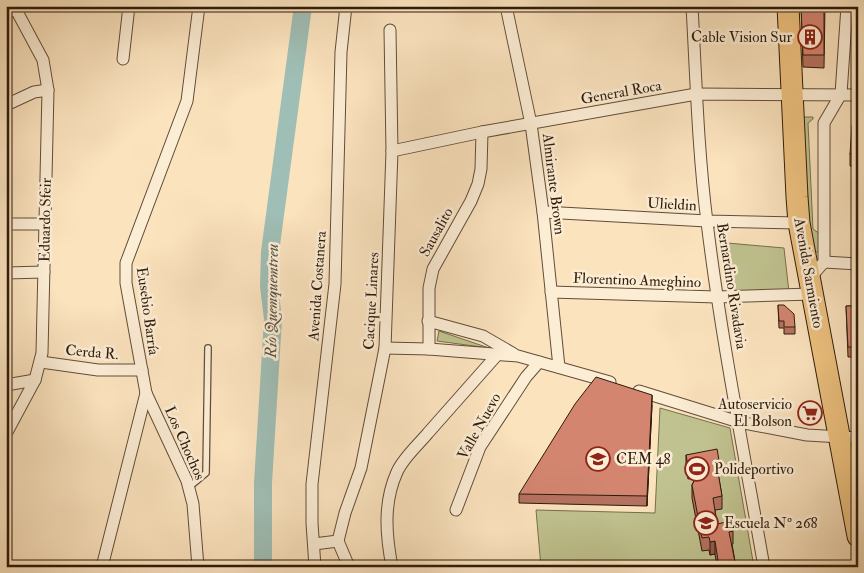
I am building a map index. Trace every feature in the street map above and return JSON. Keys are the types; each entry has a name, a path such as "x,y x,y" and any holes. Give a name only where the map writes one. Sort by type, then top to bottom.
{"highway":[{"name":"Avenida Sarmiento","path":"788,6 796,197 799,223 810,286 849,447 858,536"}],"street":[{"path":"6,10 14,6"},
{"name":"Eduardo Sfeir","path":"6,434 35,380 41,362 48,90 43,60 14,6"},
{"path":"123,59 129,6"},
{"name":"Eusebio Barría","path":"102,567 146,393 126,283 126,263 187,101 199,6"},
{"name":"Avenida Costanera","path":"316,567 312,484 335,284 341,52 346,6"},
{"name":"Almirante Brown","path":"506,6 531,124 543,212 559,367"},
{"name":"Bernardino Rivadavia","path":"692,6 696,94 707,220 717,297 764,567"},
{"path":"810,286 824,262 824,123 841,94 847,6"},
{"name":"Cacique Linares","path":"338,540 345,513 361,468 385,348 392,151 390,30"},
{"path":"6,105 34,92 48,90"},
{"name":"General Roca","path":"392,151 482,132 696,94 858,95"},
{"name":"Sausalito","path":"429,349 429,288 433,269 478,184 482,169 482,132"},
{"name":"Ulieldin","path":"543,212 799,223"},
{"path":"6,224 45,224"},
{"path":"824,262 858,264"},
{"path":"6,273 44,272"},
{"name":"Florentino Ameghino","path":"551,292 717,297 810,286"},
{"path":"428,320 483,336 518,356"},
{"path":"385,348 429,349 518,356 739,422 807,435 849,447"},
{"path":"392,567 386,535 386,517 390,492 397,471 410,453 496,355"},
{"name":"Cerda R.","path":"41,362 98,370 142,370"},
{"name":"Valle Nuevo","path":"456,510 480,447 526,377 539,362"},
{"path":"6,385 35,380"},
{"name":"Los Chochos","path":"146,393 188,488 193,504 198,567"},
{"path":"314,544 338,540 349,567"}],"lane":[{"path":"188,488 206,473 208,348"}],"green space":[{"path":"801,117 813,117 808,123 813,229 820,234 821,250 813,254 808,253"},
{"path":"727,243 784,248 789,292 732,292"},
{"path":"439,331 489,348 437,341"},
{"name":"Polideportivo","path":"660,408 730,428 754,567 541,567 536,510 655,513"}],"building":[{"path":"801,6 824,6 824,55 803,55"},
{"path":"852,125 858,126 858,199 853,198 856,155 850,154"},
{"path":"778,305 784,305 794,314 795,327 784,327 784,321 779,321"},
{"path":"846,306 858,306 858,347 848,347"},
{"name":"CEM 48","path":"596,377 652,395 647,496 519,494 575,404"},
{"path":"717,449 719,460 716,460 722,496 713,498 717,524 731,521 733,531 729,532 736,567 719,567 715,541 710,542 709,537 702,538 692,485 697,476 695,465 688,466 686,455"}],"waterway":[{"name":"Río Quemquemtreu","path":"263,567 263,483 273,319 269,286 270,252 303,6"}],"place":[{"name":"Cable Vision Sur","path":"810,37"},
{"name":"Autoservicio El Bolson","path":"810,413"},
{"name":"CEM 48","path":"598,459"},
{"name":"Polideportivo","path":"697,469"},
{"name":"Escuela Nº 268","path":"706,523"}]}
